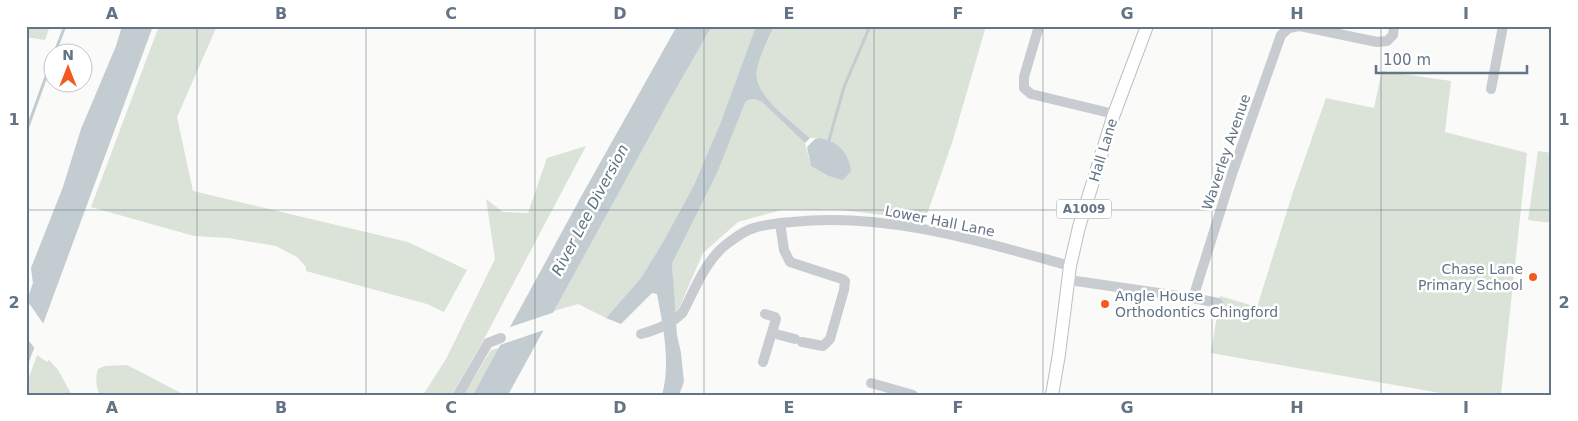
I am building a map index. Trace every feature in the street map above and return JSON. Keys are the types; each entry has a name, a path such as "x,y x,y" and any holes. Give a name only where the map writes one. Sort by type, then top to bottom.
{"main road":[{"name":"Hall Lane","path":"1052,395 1070,266 1079,227 1114,114 1147,26"}],"street":[{"path":"1039,26 1024,76 1024,88 1031,94 1114,114"},
{"name":"Waverley Avenue","path":"1193,298 1232,174 1281,35 1290,28 1299,26 1377,42 1387,41 1393,35 1394,26"},
{"path":"1491,89 1503,26"},
{"name":"Lower Hall Lane","path":"641,334 678,318 720,250 742,233 753,228 780,223 833,220 886,223 978,240 1070,266"},
{"path":"772,333 823,346 830,339 845,281 790,262 784,250 780,223"},
{"path":"1069,280 1218,303"},
{"path":"763,362 776,319 764,314"},
{"path":"458,395 488,343 491,340 502,338"},
{"path":"871,383 913,395"}],"shaded area":[{"path":"26,26 50,26 45,40 26,37"},
{"path":"159,26 217,26 177,117 193,191 408,242 467,270 444,312 427,304 306,271 306,267 297,257 276,246 228,238 194,236 91,207"},
{"path":"712,26 756,26 720,124 694,185 663,242 641,278 606,318 578,304 554,311 668,103"},
{"path":"774,26 986,26 953,140 926,217 919,215 909,218 841,210 781,210 738,222 703,253 676,315 673,298 672,264 718,171 745,103 753,99 762,102 805,143 811,166 819,138 810,138 776,108 767,99 757,79 760,59"},
{"path":"1382,71 1451,81 1445,132 1527,153 1501,395 1452,395 1211,353 1220,296 1257,307 1293,192 1326,98 1374,108"},
{"path":"586,146 484,339 452,395 423,395 446,359 495,259 486,199 503,212 528,213 547,158"},
{"path":"1538,151 1552,153 1552,223 1528,220"},
{"path":"499,348 473,395 463,395 491,350"},
{"path":"37,355 47,362 49,360 58,370 72,395 26,395 26,386"},
{"path":"127,365 184,395 100,395 96,382 98,369 105,366"}],"water":[{"path":"122,26 153,26 26,370 26,303 33,283 31,268 63,187 81,129 116,46"},
{"name":"River Lee Diversion","path":"677,26 712,26 508,395 473,395 582,195"},
{"path":"756,26 774,26 758,65 757,79 761,89 776,108 810,138 805,143 762,102 753,99 745,103 718,171 672,264 677,335 684,382 679,395 662,395 665,383 666,357 664,332 657,294 652,293 621,324 606,318 641,278 694,185 720,124"},
{"path":"819,138 837,145 848,158 851,171 843,180 829,176 811,166 807,147 815,139"}],"pier":[{"path":"26,299 45,326 36,350 26,337"},
{"path":"555,312 547,329 497,346 507,328"}],"waterway":[{"path":"59,42 65,26"},
{"path":"829,140 844,87 870,26"},
{"path":"26,132 42,88"}],"place":[{"name":"Chase Lane Primary School","path":"1533,277"},
{"name":"Angle House Orthodontics Chingford","path":"1105,304"}]}
